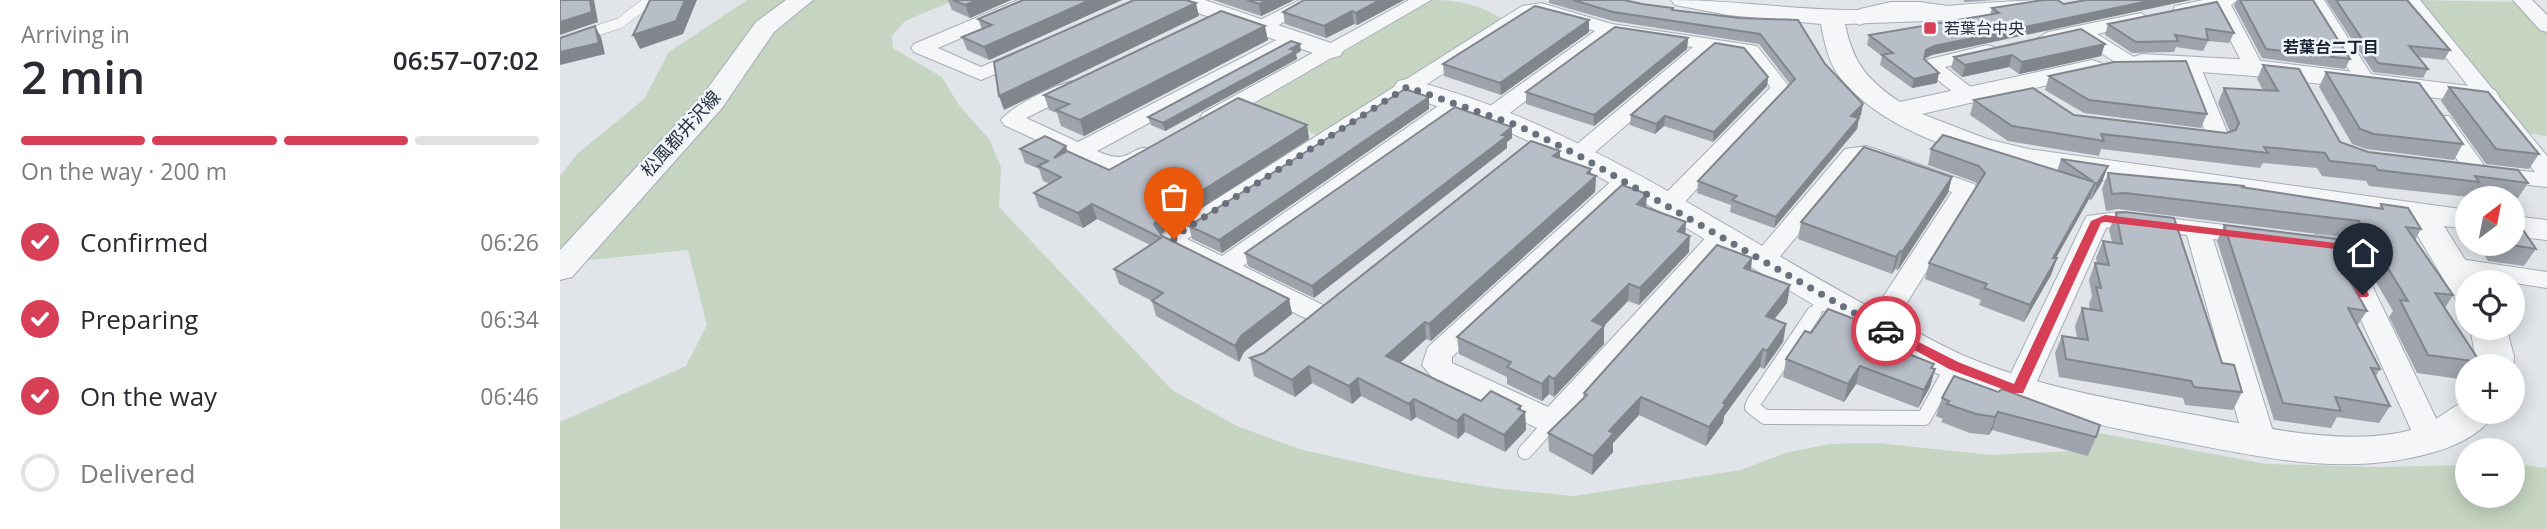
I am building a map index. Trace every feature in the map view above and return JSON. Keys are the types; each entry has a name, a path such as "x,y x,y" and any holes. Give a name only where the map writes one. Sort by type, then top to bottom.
{"street":[{"name":"松風都井沢線","path":"560,270 712,102 765,27 801,0"},
{"path":"1034,0 921,48 981,74 1043,45"},
{"path":"1261,27 1314,0"},
{"path":"1187,131 1422,0"},
{"path":"1683,0 1727,8 1846,19 1965,13 2042,0"},
{"path":"2315,0 2366,82"},
{"path":"2410,0 2547,171"},
{"path":"2522,0 2547,26"},
{"path":"2028,42 2225,1 2253,68"},
{"path":"1202,9 1331,51"},
{"path":"1337,296 1306,320 1224,267 1176,244 1174,239 1529,10 1541,9 1610,29 1750,50 1781,89 1669,204"},
{"path":"1846,19 1838,47 1847,68 1867,89 1896,111 1952,137 2015,155 2455,218"},
{"path":"1492,116 1610,29"},
{"path":"2080,32 2130,63"},
{"path":"1079,151 1292,38"},
{"path":"1578,155 1709,44"},
{"path":"1970,96 1934,69 1933,64 2001,48"},
{"path":"1896,111 1970,96 2028,92 2090,68 2130,63 2189,63 2253,68 2306,85 2366,82 2486,96"},
{"path":"2168,133 2219,139 2189,63"},
{"path":"1102,73 1013,117 1014,122 1111,166 1122,167 1163,145"},
{"path":"1407,87 1492,116 1531,145 1578,155 1669,204 1825,298 1953,366 2018,390 2080,408 2310,449 2384,447 2430,439 2462,424"},
{"path":"2418,88 2478,173"},
{"path":"1224,267 1456,104"},
{"path":"1763,260 1853,154 1867,153 1966,188 1878,326"},
{"path":"2451,170 2547,180"},
{"path":"1625,181 1438,354 1437,365 1442,370 1552,422 1721,236"},
{"path":"2420,213 2455,271"},
{"path":"2018,390 2096,221 2118,219 2340,246 2430,439"},
{"path":"2525,227 2547,230"},
{"path":"2198,230 2260,441"},
{"path":"2525,279 2547,279"}],"lane":[{"path":"560,43 620,23 630,18 650,0"},
{"path":"1825,298 1754,402 1752,407 1765,418 1924,418 1953,366"},
{"path":"1525,452 1552,422"}],"green space":[{"path":"747,0 955,0 905,21 892,36 893,48 942,77 958,104 989,139 1001,167 999,207 1172,390 1237,426 1299,449 1421,476 1494,488 1573,496 1741,470 1785,453 1829,444 1877,443 1992,455 2071,451 2099,433 2267,464 2377,467 2455,465 2455,508 2525,508 2525,465 2547,468 2547,529 560,529 560,422 686,366 707,325 688,250 560,263 560,176 577,154 644,99 669,52"},
{"path":"1431,0 1468,4 1503,19 1319,136 1241,106"},
{"path":"2416,0 2518,2 2547,33 2547,136 2524,133"}],"building":[{"path":"560,0 590,0 592,12 560,22"},
{"path":"650,0 685,0 676,21 633,35"},
{"path":"953,0 978,0 965,5"},
{"path":"1023,0 1090,0 984,47 962,37 992,25 978,19"},
{"path":"1134,0 1186,0 1196,3 999,96 994,62"},
{"path":"1247,0 1267,0 1259,4"},
{"path":"1304,0 1380,0 1324,26 1283,12"},
{"path":"1573,0 1624,0 1673,8 1672,10 1740,18 1798,20 1825,64 1863,104 1851,116 1859,118 1776,217 1732,200 1737,196 1698,181 1795,79 1760,34 1613,12"},
{"path":"2057,0 2064,4 2086,0 2153,0 1934,46 1926,50 1924,59 1939,73 1914,79 1882,55 1893,53 1869,35 1999,13 1992,8"},
{"path":"2240,0 2313,0 2350,59 2266,49"},
{"path":"2336,0 2407,0 2450,50 2409,46 2428,69 2378,63"},
{"path":"2217,2 2234,33 2206,29 2208,40 2175,35 2178,41 2136,42 2108,24"},
{"path":"1535,6 1589,20 1500,83 1443,64"},
{"path":"1221,11 1265,26 1080,120 1056,110 1069,104 1044,95"},
{"path":"595,26 599,43 560,52 560,38"},
{"path":"1615,27 1688,38 1594,115 1526,92"},
{"path":"2081,29 2105,44 2022,62 2012,55 1965,65 1954,57"},
{"path":"1291,41 1300,44 1290,49 1296,51 1163,123 1148,117"},
{"path":"1715,43 1744,48 1768,77 1714,132 1665,116 1656,124 1631,115"},
{"path":"2186,61 2207,114 2089,100 2049,76 2114,62"},
{"path":"2263,65 2299,69 2340,142 2368,152 2518,170 2528,183 2475,176 2479,182 2378,170 2375,166 2330,161 2325,153 2264,147 2268,153 2101,134 2104,141 2012,126 1974,100 2033,88 2074,115 2226,133 2236,130 2239,123 2224,88 2278,91"},
{"path":"2326,72 2419,83 2463,144 2374,134 2360,129"},
{"path":"2449,87 2488,92 2539,154 2496,149"},
{"path":"1405,89 1429,97 1219,240 1189,226"},
{"path":"1238,98 1307,125 1160,217 1154,224 1162,236 1289,299 1241,336 1235,346 1152,301 1163,293 1114,269 1161,238 1092,204 1078,213 1034,193 1061,177 1038,166 1048,161 1020,149 1045,136 1066,146 1054,158 1067,151 1109,170"},
{"path":"1455,107 1512,127 1502,135 1507,136 1312,286 1245,253"},
{"path":"1943,135 2094,182 2061,159 2108,166 2097,184 2095,183 2030,305 1984,288 1987,284 1929,263 1985,173 1979,166 1931,149"},
{"path":"1531,141 1560,151 1553,156 1591,169 1587,173 1596,176 1429,324 1425,322 1386,356 1481,401 1491,391 1521,406 1518,409 1525,412 1504,435 1464,414 1457,421 1414,399 1409,404 1358,378 1349,386 1309,366 1292,380 1250,358 1264,353"},
{"path":"1864,147 1952,177 1896,257 1801,222"},
{"path":"2108,173 2245,186 2241,187 2383,209 2381,204 2408,208 2421,229 2406,227 2453,295 2435,293 2455,324 2455,340 2466,340 2475,354 2455,354 2455,359 2428,355 2400,300 2408,301 2359,221 2125,193 2112,194"},
{"path":"1622,185 1647,194 1637,204 1686,222 1678,231 1690,236 1640,288 1629,284 1592,321 1604,326 1554,379 1549,376 1542,384 1507,367 1511,362 1457,337"},
{"path":"2116,213 2174,218 2222,363 2234,365 2242,392 2194,387 2191,381 2066,359 2062,336 2088,340 2082,308 2102,311 2096,287 2101,288 2095,263 2109,265 2103,241 2122,244"},
{"path":"2224,225 2337,239 2345,256 2335,255 2367,311 2348,308 2380,369 2371,368 2390,406 2335,397 2341,411 2283,403"},
{"path":"2525,233 2536,249 2525,247"},
{"path":"1717,245 1752,258 1744,268 1790,285 1766,316 1786,324 1767,351 1763,349 1723,403 1726,404 1709,427 1641,397 1609,431 1614,433 1593,456 1548,433 1587,395 1584,393"},
{"path":"1828,309 1881,329 1873,340 1934,364 1931,368 1935,369 1924,390 1860,366 1848,384 1786,359 1805,331 1811,333"},
{"path":"1954,376 1998,392 2002,389 2100,425 2096,437 1998,412 1995,417 1976,414 1947,404 1949,401 1942,398"}],"way so far":[{"path":"1174,239 1407,87 1519,126 1578,155 1669,204 1825,298 1886,331"}],"place":[{"name":"若葉台中央","path":"1930,28"}],"district":[{"name":"若葉台二丁目","path":"2331,47"}],"route":[{"path":"1886,331 1953,366 2018,390 2096,221 2105,218 2340,246 2363,295"}]}
